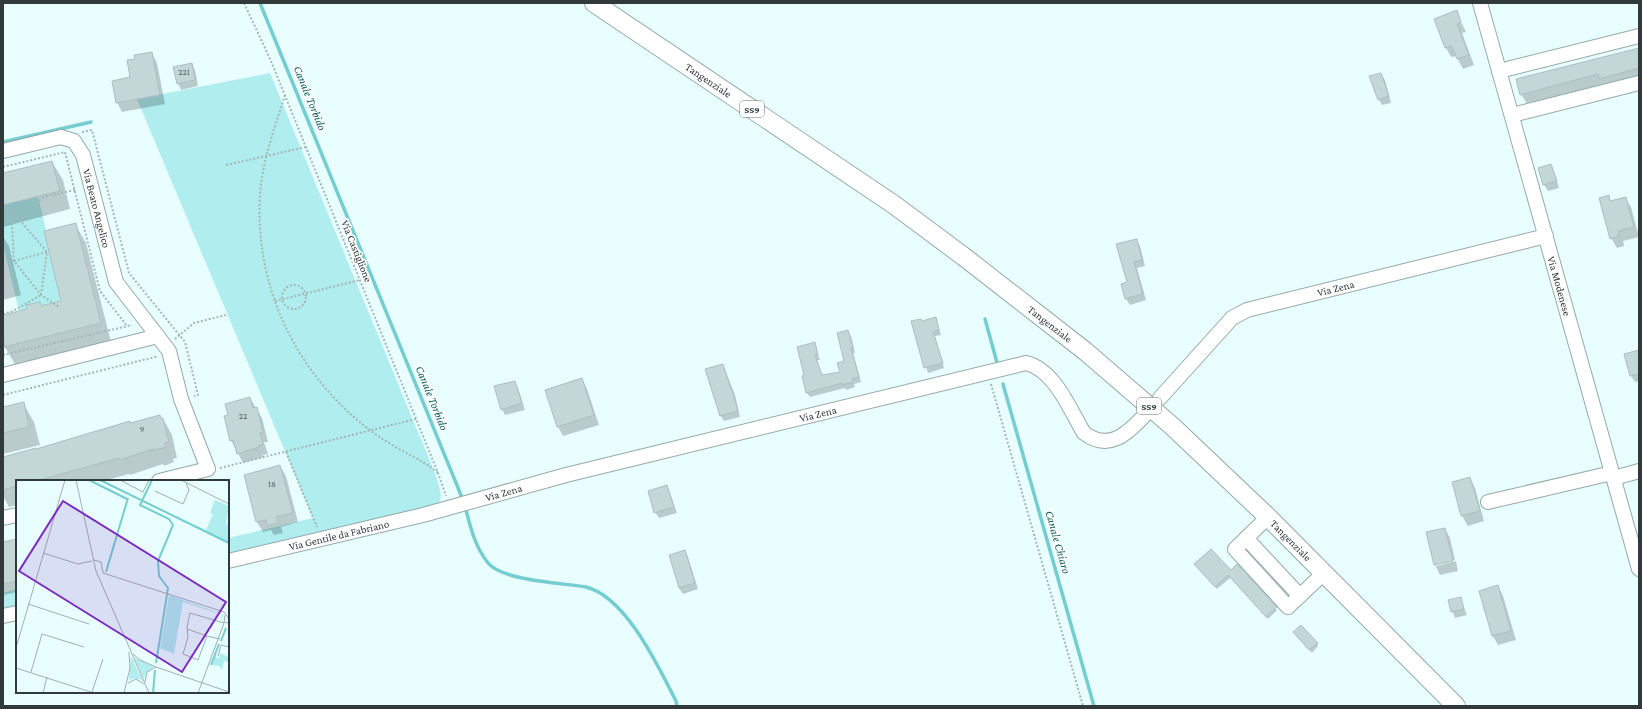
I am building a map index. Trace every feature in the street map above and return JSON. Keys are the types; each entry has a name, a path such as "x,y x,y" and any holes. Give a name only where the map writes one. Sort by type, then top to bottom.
{"main road":[{"name":"Tangenziale","path":"594,3 893,204 964,256 1085,351 1172,426 1268,517 1456,706"}],"street":[{"name":"Via Modenese","path":"1480,3 1639,569"},
{"path":"1499,71 1639,36"},
{"path":"1512,115 1639,83"},
{"path":"3,151 61,137"},
{"name":"Via Beato Angelico","path":"61,137 74,141 83,154 116,282 169,351 181,399 208,469"},
{"name":"Via Zena","path":"1160,398 1232,318 1247,310 1546,236"},
{"path":"3,375 158,336"},
{"name":"Via Zena","path":"450,507 566,475 1026,363 1034,365 1042,370 1054,383 1084,433 1096,439 1113,441 1122,436 1144,416"},
{"path":"163,480 208,469"},
{"path":"1488,502 1639,471"},
{"name":"Via Gentile da Fabriano","path":"229,562 423,515 450,507"},
{"path":"3,518 16,515"},
{"path":"1268,517 1235,549 1288,607 1324,573"},
{"path":"3,616 16,613"}],"path":[{"name":"Via Castiglione","path":"244,3 285,94 450,507"},
{"path":"285,94 267,156 260,195 260,222 262,251 275,301 287,332 315,378 355,418 371,431 423,462 438,474"},
{"path":"61,137 92,130 128,273 186,342 198,395 181,399"},
{"path":"226,165 306,147"},
{"path":"3,167 65,152 100,291 127,326"},
{"path":"20,221 43,197 75,190"},
{"path":"3,205 11,210 47,252 41,295"},
{"path":"11,210 14,261 41,295 59,307"},
{"path":"14,261 47,252"},
{"path":"275,301 360,280"},
{"path":"291,285 300,287 305,294 303,304 297,308 290,308 284,303 283,300 284,291 291,285"},
{"path":"3,314 13,311 41,295"},
{"path":"988,373 1083,706"},
{"path":"208,469 216,469 416,419"},
{"path":"286,452 313,518"}],"shaded area":[{"path":"270,73 438,482 441,498 433,509 229,558 229,538 313,518 137,99"},
{"path":"38,196 46,230 44,231 62,306 41,306 40,302 26,305 27,309 19,311 3,244 3,200"},
{"path":"16,589 16,609 3,613 3,593"}],"building":[{"path":"1457,10 1461,22 1457,24 1469,55 1457,59 1451,46 1445,48 1434,19"},
{"path":"1639,48 1639,68 1599,79 1598,74 1520,95 1516,79"},
{"path":"152,52 160,95 116,103 112,81 130,77 127,60 135,59 134,55"},
{"path":"192,63 195,80 177,84 173,67"},
{"path":"1381,73 1389,96 1378,100 1369,76"},
{"path":"52,161 60,191 3,205 3,173"},
{"path":"1551,164 1557,181 1543,185 1538,168"},
{"path":"1609,195 1610,201 1626,197 1634,227 1618,231 1619,236 1610,239 1599,198"},
{"path":"76,223 101,323 4,347 3,315 27,309 26,305 40,302 41,306 61,301 44,231"},
{"path":"1137,239 1142,260 1134,262 1143,294 1125,299 1121,284 1127,282 1116,244"},
{"path":"936,317 939,330 933,332 943,363 924,368 911,321 921,319 922,321"},
{"path":"848,330 859,377 852,379 853,382 842,385 842,383 806,393 802,376 804,375 797,347 815,342 818,355 815,355 822,375 840,372 837,363 844,361 837,333"},
{"path":"1639,350 1639,374 1630,376 1624,354"},
{"path":"723,364 738,411 720,416 705,369"},
{"path":"582,378 594,415 557,427 545,390"},
{"path":"515,381 522,403 501,410 494,386"},
{"path":"250,397 253,408 257,407 263,432 260,433 263,444 258,446 259,447 237,454 233,440 230,441 224,416 228,415 225,404"},
{"path":"24,402 29,427 3,433 3,407"},
{"path":"160,415 161,418 163,418 169,442 165,443 166,447 153,449 120,460 119,458 40,480 16,480 16,486 3,490 3,457 36,449 130,421 130,423"},
{"path":"280,465 293,513 276,517 278,523 267,526 266,520 256,522 244,475"},
{"path":"1470,477 1480,511 1461,516 1452,482"},
{"path":"667,485 674,507 654,513 648,491"},
{"path":"1445,528 1453,561 1434,565 1426,532"},
{"path":"16,539 16,581 3,584 3,542"},
{"path":"1211,549 1231,570 1237,564 1277,607 1266,617 1228,575 1215,587 1194,564"},
{"path":"685,550 695,583 679,588 669,555"},
{"path":"1498,585 1511,631 1492,636 1479,591"},
{"path":"1461,597 1464,609 1451,612 1448,600"},
{"path":"1301,625 1318,643 1309,650 1293,632"}],"waterway":[{"name":"Canale Torbido","path":"260,3 463,500"},
{"path":"3,142 91,122"},
{"name":"Canale Chiaro","path":"985,319 998,366"},
{"name":"Canale Chiaro","path":"1003,384 1094,706"},
{"name":"Canale Torbido","path":"465,506 476,543 483,557 496,569 506,574 534,580 586,587 601,593 614,604 627,618 650,652 676,701 677,706"}]}
